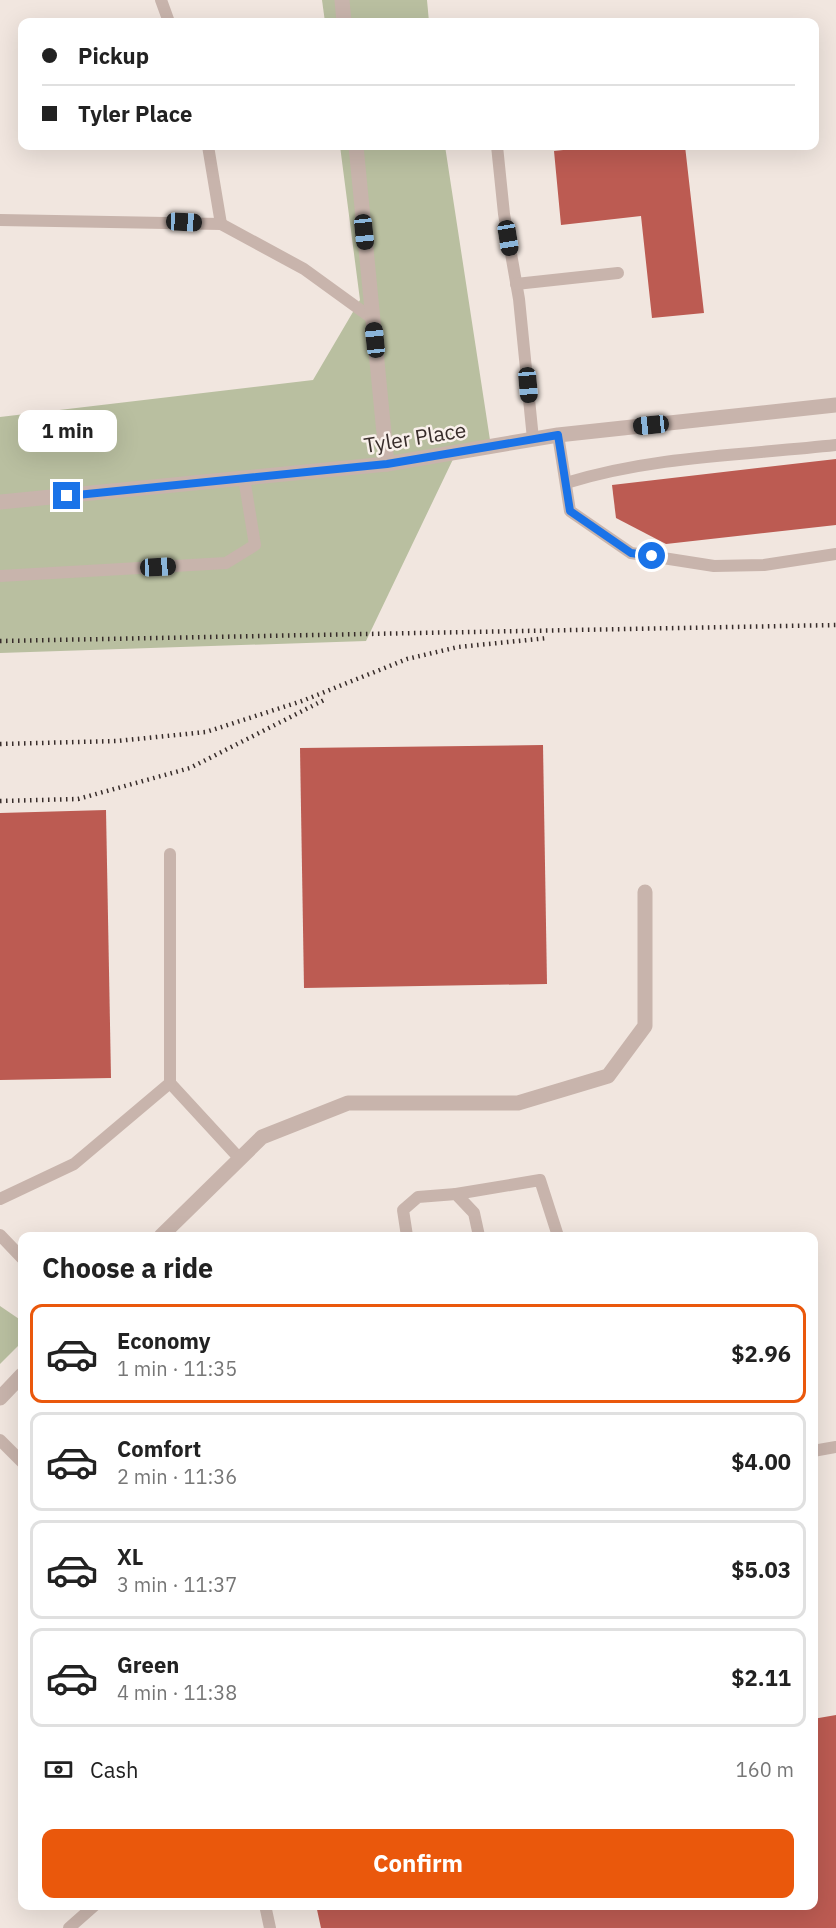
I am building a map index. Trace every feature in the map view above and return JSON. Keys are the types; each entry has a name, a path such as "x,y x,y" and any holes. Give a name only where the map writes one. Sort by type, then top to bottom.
{"street":[{"path":"342,0 344,18"},
{"path":"356,150 387,464"},
{"name":"Tyler Place","path":"0,502 387,464 558,435 836,405"},
{"path":"165,1232 262,1137 348,1103 518,1103 608,1076 645,1026 645,892"},
{"path":"0,1398 18,1379"}],"lane":[{"path":"161,0 168,18"},
{"path":"209,150 221,224"},
{"path":"498,150 504,214 516,284 533,439"},
{"path":"0,220 221,224 304,269 373,319"},
{"path":"516,284 618,273"},
{"path":"558,435 570,511 631,553 714,566 764,565 836,554"},
{"path":"566,483 601,472 727,453 836,445"},
{"path":"0,576 226,563 255,545 244,478"},
{"path":"170,854 170,1083 240,1159"},
{"path":"0,1199 74,1164 170,1083"},
{"path":"406,1232 403,1210 418,1197 456,1194 540,1180 557,1232"},
{"path":"456,1194 474,1213 478,1232"},
{"path":"0,1235 18,1254"},
{"path":"0,1440 18,1458"},
{"path":"818,1450 836,1447"},
{"path":"69,1928 89,1910"},
{"path":"266,1910 270,1928"}],"green space":[{"path":"322,0 427,0 429,18 324,18"},
{"path":"341,150 446,150 492,453 456,453 366,641 0,653 0,417 313,380 360,300"},
{"path":"0,1306 18,1318 18,1346 0,1364"}],"building":[{"path":"685,150 704,313 652,318 641,216 561,225 554,151"},
{"path":"836,459 836,525 666,544 616,518 612,485"},
{"path":"543,745 547,984 304,988 300,748"},
{"path":"106,810 111,1078 0,1080 0,813"},
{"path":"836,1715 836,1928 321,1928 317,1910 818,1910 818,1718"}],"railway":[{"path":"0,641 836,625"},
{"path":"0,744 117,741 206,732 302,701 407,659 458,647 548,638"},
{"path":"0,801 78,799 190,768 324,700"}],"route":[{"path":"67,496 387,464 558,435 570,511 631,553 652,556"}]}
